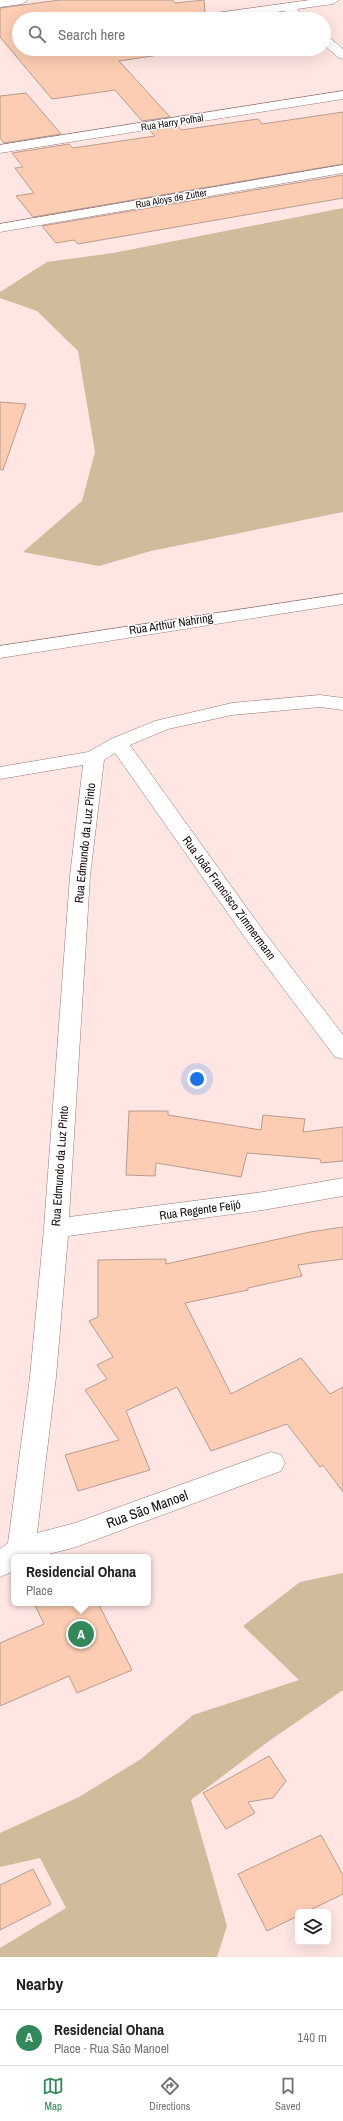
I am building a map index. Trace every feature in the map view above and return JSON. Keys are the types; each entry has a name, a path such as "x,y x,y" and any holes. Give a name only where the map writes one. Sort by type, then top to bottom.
{"street":[{"path":"0,3 22,0"},
{"path":"252,12 333,0"},
{"path":"287,7 293,12"},
{"path":"331,44 343,55"},
{"name":"Rua Harry Pofhal","path":"0,149 343,95"},
{"name":"Rua Aloys de Zutter","path":"0,228 343,169"},
{"name":"Rua Arthur Nahring","path":"0,652 343,599"},
{"path":"0,773 94,757 118,743 162,724 232,709 320,701 343,704"},
{"name":"Rua João Francisco Zimmermann","path":"118,743 254,934 343,1051"},
{"name":"Rua Edmundo da Luz Pinto","path":"12,1554 43,1377 56,1228 80,876 94,757"},
{"name":"Rua Regente Feijó","path":"56,1228 263,1201 343,1187"},
{"name":"Rua São Manoel","path":"20,1554 76,1535 271,1463"}],"shaded area":[{"path":"343,208 343,512 151,551 99,566 23,552 82,501 95,452 78,351 37,311 0,298 0,292 47,262 113,253"},
{"path":"343,1573 343,1690 269,1741 191,1800 227,1926 217,1957 0,1957 0,1948 66,1908 40,1858 0,1867 0,1833 79,1797 141,1759 193,1715 299,1680 243,1626 300,1582"}],"building":[{"path":"60,0 172,0 175,3 204,0 205,12 12,12 12,51 0,37 0,8"},
{"path":"16,56 152,56 119,61 170,117 142,121 115,90 52,99"},
{"path":"26,93 61,134 4,143 0,138 0,96"},
{"path":"343,112 343,164 33,217 16,196 34,193 15,168 23,167 12,153 69,144 73,148 155,136 150,131 178,126 181,130 258,119 262,124"},
{"path":"343,175 343,198 78,244 74,240 56,243 42,226"},
{"path":"0,402 26,404 3,470 0,469"},
{"path":"129,1111 168,1111 168,1115 261,1130 263,1115 305,1119 303,1132 343,1127 343,1161 321,1163 320,1159 247,1153 241,1177 156,1163 155,1176 126,1175"},
{"path":"343,1227 343,1259 298,1265 302,1276 248,1288 248,1290 185,1303 231,1394 301,1358 330,1394 343,1387 343,1492 323,1465 320,1467 287,1424 211,1451 177,1387 126,1411 150,1470 78,1491 65,1455 119,1440 85,1390 107,1379 97,1365 113,1357 89,1321 98,1317 98,1260 166,1259 166,1264 310,1232"},
{"path":"35,1606 100,1606 132,1670 77,1693 69,1676 0,1706 0,1643 44,1624"},
{"path":"269,1756 286,1781 273,1798 248,1802 255,1813 226,1829 203,1793"},
{"path":"321,1835 343,1875 343,1894 312,1909 295,1909 295,1917 267,1931 238,1874"},
{"path":"33,1869 51,1904 0,1930 0,1885"}],"place":[{"name":"Residencial Ohana","path":"81,1634"}]}
